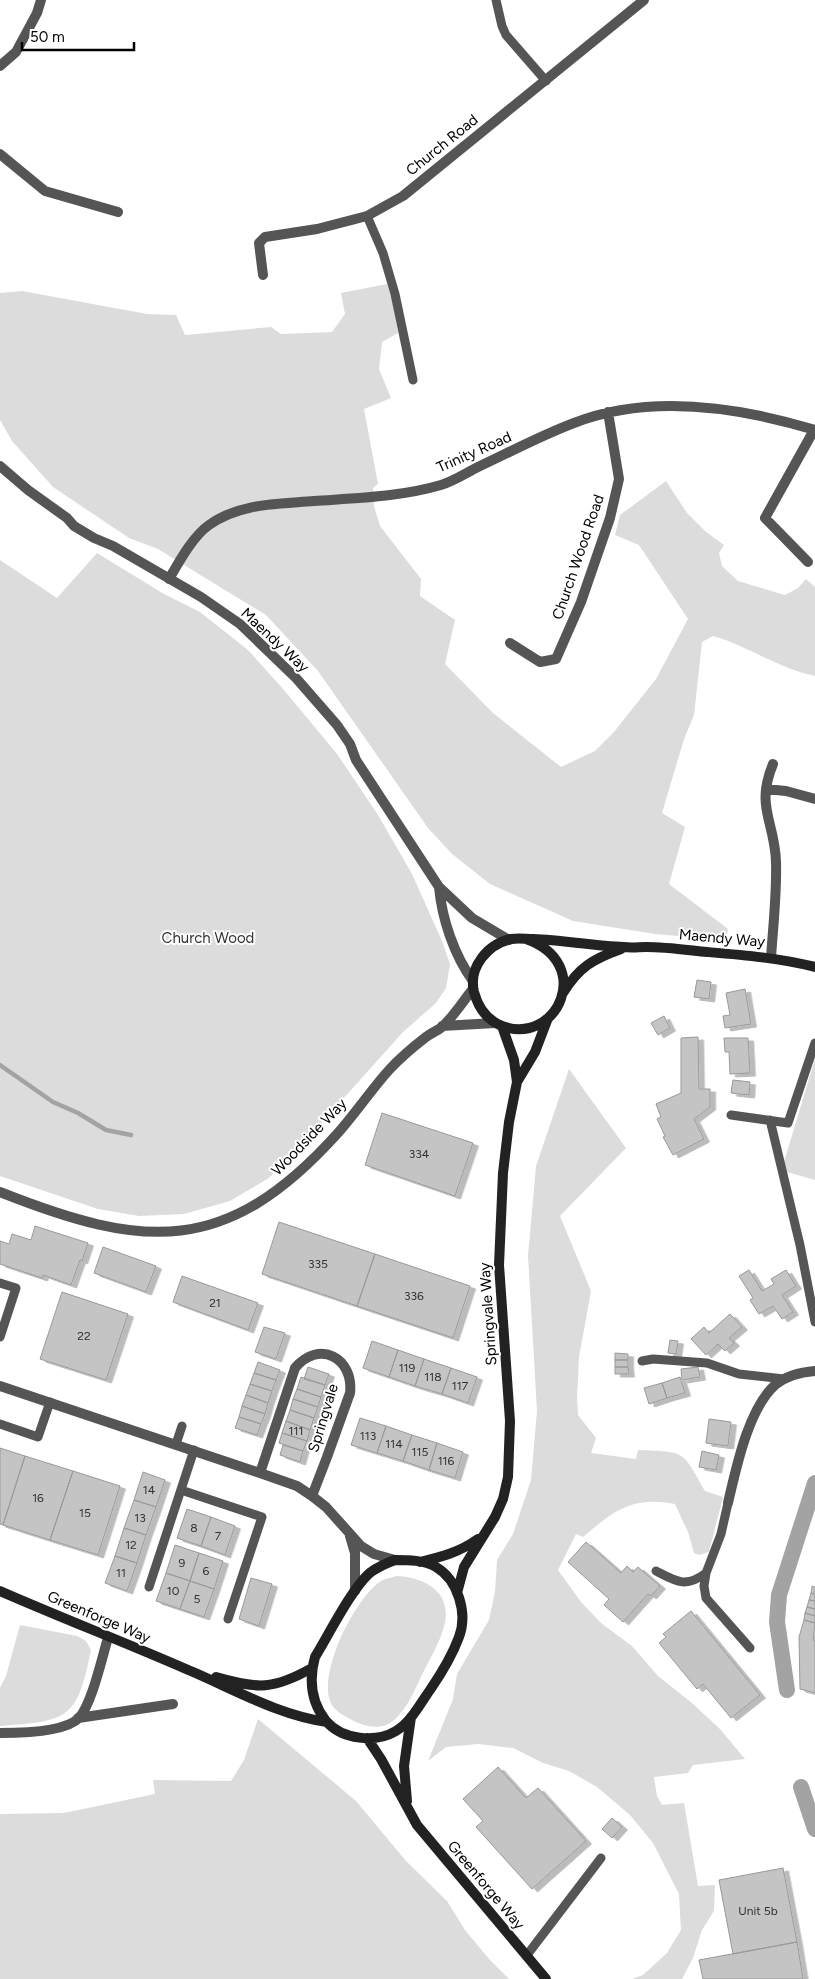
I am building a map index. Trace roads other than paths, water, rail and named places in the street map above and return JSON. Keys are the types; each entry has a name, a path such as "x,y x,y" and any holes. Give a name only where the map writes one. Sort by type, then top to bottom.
{"street":[{"path":"0,66 16,52 37,13 41,0"},
{"name":"Church Road","path":"263,275 259,243 266,237 317,229 367,216 403,196 644,0"},
{"path":"0,154 46,191 118,212"},
{"name":"Trinity Road","path":"168,579 185,553 207,526 230,513 259,505 386,496 442,484 574,423 608,412 672,405 734,411 815,430"},
{"name":"Church Wood Road","path":"510,643 540,662 556,659 581,602 610,518 620,479 608,412"},
{"path":"808,562 765,518 815,430"},
{"name":"Maendy Way","path":"0,466 74,526 94,538 113,546 201,597 240,624 296,678 336,725 350,744 356,760 439,887 472,918 509,940"},
{"path":"771,958 776,862 774,843 765,808 768,776 773,764"},
{"path":"766,789 786,791 815,799"},
{"name":"Maendy Way","path":"439,887 441,906 462,966 473,985 477,1002 484,1014 499,1024"},
{"name":"Maendy Way","path":"473,985 475,970 487,951 496,944 509,940 526,939 771,958 815,967"},
{"name":"Maendy Way","path":"526,939 540,944 552,953 560,965 564,979 563,994"},
{"name":"Maendy Way","path":"548,1018 558,1007 563,994 575,974 600,956 624,948"},
{"name":"Woodside Way","path":"0,1192 72,1218 125,1231 152,1233 180,1232 212,1225 227,1219 264,1200 307,1165 337,1134 390,1069 406,1053 442,1026 473,985"},
{"path":"442,1026 499,1024 514,1029 538,1025 548,1018"},
{"name":"Springvale Way","path":"457,1593 464,1567 481,1537 495,1518 503,1499 508,1477 510,1421 499,1264 508,1122 517,1082 535,1052 548,1018"},
{"name":"Springvale Way","path":"499,1024 514,1060 517,1082"},
{"name":"Springvale","path":"260,1473 295,1368 310,1355 320,1353 329,1355 338,1359 344,1366 351,1383 350,1393 312,1496"},
{"path":"728,1503 737,1464 757,1410 771,1390 784,1379 796,1374 815,1371"},
{"path":"0,1386 297,1486 326,1507 360,1546 374,1554 395,1560"},
{"path":"350,1535 355,1553 355,1591"},
{"name":"Springvale Way","path":"420,1562 445,1556 468,1547 481,1537"},
{"path":"327,1722 319,1710 313,1694 311,1681 315,1657 355,1591 369,1574 382,1565 395,1560"},
{"name":"Greenforge Way","path":"0,1591 108,1638 186,1669 250,1699 307,1720 327,1722 343,1733 377,1738 391,1733 405,1724 411,1717 443,1670 460,1636 463,1617 461,1603 448,1577 435,1567 420,1562 395,1560"},
{"path":"78,1718 91,1695 108,1638"},
{"name":"Greenforge Way","path":"186,1669 240,1684 258,1686 287,1682 312,1668"},
{"path":"0,1733 35,1732 61,1726 78,1718 173,1704"},
{"name":"Greenforge Way","path":"408,1807 404,1766 411,1717"},
{"name":"Greenforge Way","path":"367,1738 417,1825 428,1840 546,1979"}],"lane":[{"path":"496,0 506,35 546,81"},
{"path":"367,216 383,253 413,380"},
{"path":"730,1115 788,1123 815,1043"},
{"path":"770,1120 800,1246 815,1322"},
{"path":"0,1283 16,1288 0,1337"},
{"path":"642,1361 653,1359 707,1363 739,1374 784,1379"},
{"path":"0,1424 38,1437 50,1402"},
{"path":"176,1444 182,1426"},
{"path":"149,1587 194,1450"},
{"path":"181,1490 262,1517 228,1619"},
{"path":"728,1503 721,1534 706,1573 704,1586 706,1598 750,1648"},
{"path":"656,1571 672,1579 684,1582 695,1581 706,1573"},
{"path":"526,1955 601,1858"}],"waterway":[{"path":"0,1065 53,1102 78,1113 106,1130 131,1135"},
{"path":"787,1690 777,1622 779,1595 815,1483"},
{"path":"801,1787 815,1829"}],"park label":[{"name":"Church Wood","path":"208,938"}]}
